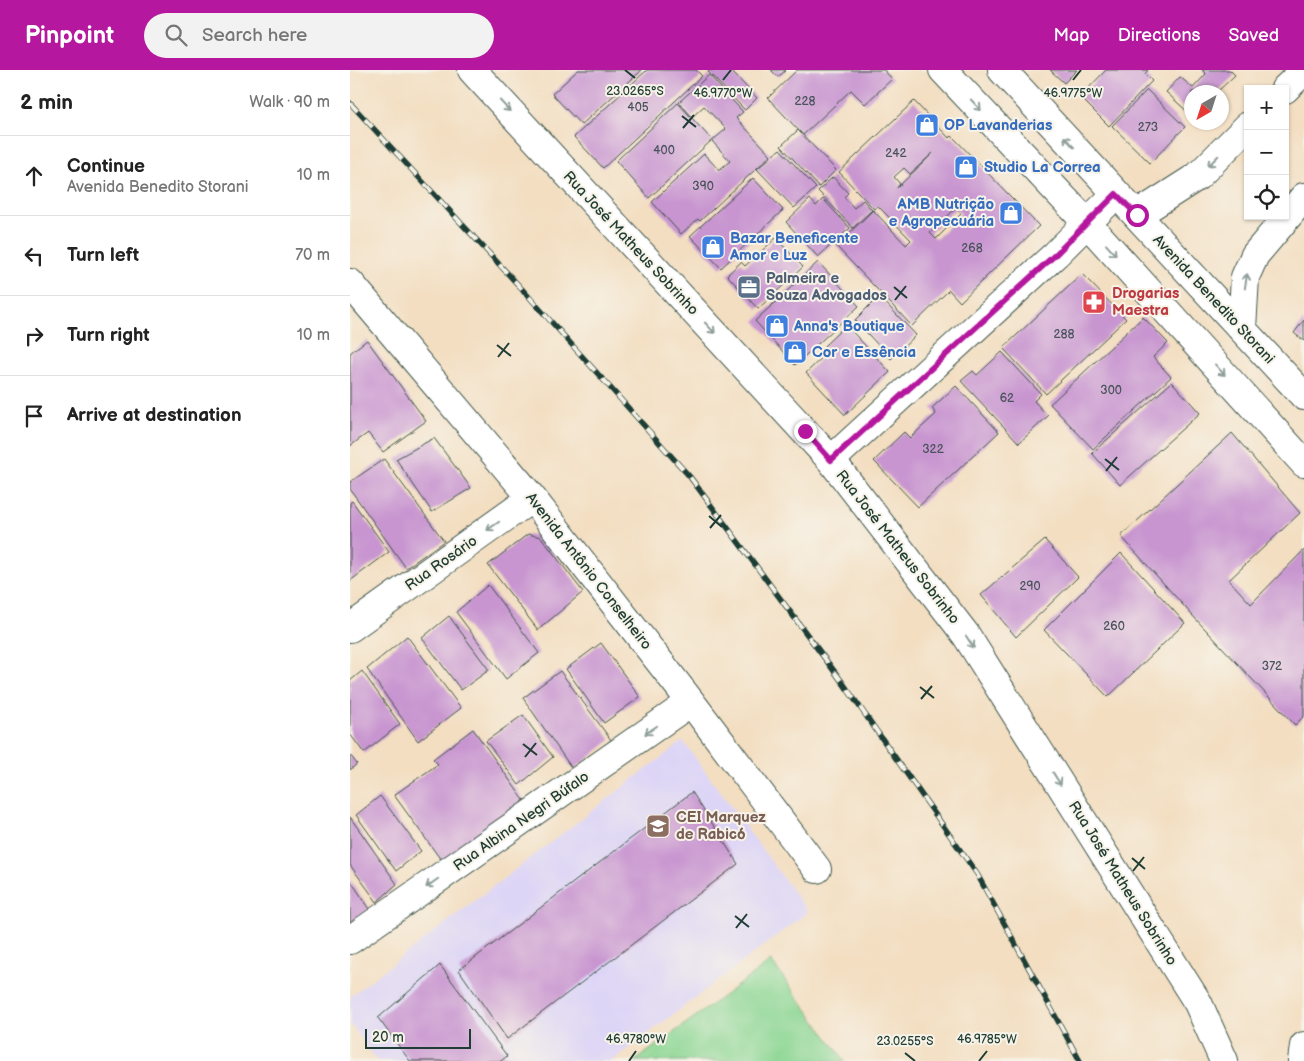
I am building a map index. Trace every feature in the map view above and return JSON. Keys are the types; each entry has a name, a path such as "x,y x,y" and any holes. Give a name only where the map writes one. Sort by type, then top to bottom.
{"main road":[{"name":"Rua José Matheus Sobrinho","path":"472,70 831,460 966,635 1198,1003 1224,1061"},
{"path":"943,70 1087,223 1304,463"},
{"name":"Avenida Benedito Storani","path":"1002,70 1304,396"},
{"path":"1289,85 1304,71"},
{"path":"1137,215 1198,176 1244,130"},
{"path":"831,460 1056,254 1116,194"},
{"path":"1242,329 1245,277 1255,255 1304,197"},
{"name":"Avenida Antônio Conselheiro","path":"355,297 532,498 691,702 817,869"},
{"name":"Rua Rosário","path":"350,628 532,498"},
{"name":"Rua Albina Negri Búfalo","path":"350,940 691,702"},
{"path":"1302,1061 1304,1046"}],"shaded area":[{"name":"CEI Marquez de Rabicó","path":"683,741 808,912 612,1061 377,1061 350,1023 350,1000 352,995"}],"green space":[{"path":"771,961 845,1061 635,1061"}],"building":[{"path":"578,70 642,70 581,125 552,94"},
{"path":"647,70 696,70 702,76 603,168 574,137"},
{"path":"711,70 730,70 757,98 745,110 708,72"},
{"path":"771,70 786,70 778,77"},
{"path":"797,70 884,70 892,79 865,104 851,90 803,135 768,98"},
{"path":"1050,70 1077,70 1064,83"},
{"path":"1106,70 1148,70 1145,74 1152,81 1109,126 1080,97"},
{"path":"1202,70 1230,70 1235,75 1224,85 1196,85 1206,74"},
{"path":"709,75 743,112 736,118 771,155 700,221 698,219 681,234 652,202 704,154 719,170 730,161 712,141 726,129 704,106 692,117 679,102"},
{"path":"1180,77 1189,85 1184,85 1184,109 1166,92"},
{"path":"1147,90 1184,128 1150,163 1112,126"},
{"path":"914,101 949,138 952,136 1039,226 960,302 949,290 912,326 836,246 873,210 906,245 911,240 878,206 874,209 839,172","holes":["933,153 897,188 900,184 894,177 904,168 910,174","956,208 961,214 936,239 930,233"]},
{"path":"678,103 712,140 649,198 616,161"},
{"path":"798,130 836,170 819,187 781,146"},
{"path":"780,149 816,188 794,208 757,169"},
{"path":"833,177 848,193 844,197 854,208 863,200 872,210 853,228 818,191"},
{"path":"753,178 783,210 721,268 690,236"},
{"path":"810,199 816,206 823,199 850,228 818,257 786,222"},
{"path":"776,238 803,267 758,309 727,275 741,262 745,266"},
{"path":"818,262 859,306 795,365 755,321"},
{"path":"1082,274 1126,319 1046,394 1003,348"},
{"path":"879,296 916,335 891,359 855,320"},
{"path":"1143,317 1168,343 1153,357 1171,377 1093,449 1050,404"},
{"path":"1304,320 1304,341 1294,333"},
{"path":"846,325 890,372 845,415 806,373 829,351 824,346"},
{"path":"367,340 426,421 383,452 368,433 350,446 350,353"},
{"path":"1002,352 1041,394 1034,401 1048,416 1019,443 961,381 973,371 977,375"},
{"path":"1172,382 1200,413 1120,485 1092,453"},
{"path":"956,386 999,432 918,507 874,461 904,432 910,438 936,414 932,408"},
{"path":"1232,433 1300,513 1229,580 1251,604 1304,550 1304,716 1295,725 1121,536"},
{"path":"434,438 471,488 432,512 396,459"},
{"path":"384,459 444,541 406,568 350,489 350,482"},
{"path":"352,501 389,552 350,581 350,503"},
{"path":"528,534 541,537 583,592 538,630 488,565"},
{"path":"1045,540 1078,577 1016,637 981,595"},
{"path":"1121,553 1185,623 1108,697 1044,630"},
{"path":"488,585 539,653 506,679 456,612"},
{"path":"449,616 489,670 461,690 422,638"},
{"path":"407,636 461,708 418,741 367,669"},
{"path":"601,643 640,697 604,723 566,669"},
{"path":"362,671 400,724 364,753 350,734 350,681"},
{"path":"560,671 611,740 573,770 523,698"},
{"path":"523,715 553,757 519,785 486,741"},
{"path":"473,729 526,803 444,864 394,795 438,764 433,759"},
{"path":"350,755 357,764 350,770"},
{"path":"692,792 738,864 507,1039 459,970"},
{"path":"380,796 421,851 396,871 356,815"},
{"path":"350,817 397,884 377,902 350,865"},
{"path":"350,880 370,909 350,923"},
{"path":"440,965 507,1056 501,1061 410,1061 378,1018"}],"railway":[{"path":"350,103 522,289 690,477 843,683 977,874 1080,1061"}],"place":[{"name":"OP Lavanderias","path":"927,125"},
{"name":"Studio La Correa","path":"966,167"},
{"name":"AMB Nutrição e Agropecuária","path":"1011,213"},
{"name":"Bazar Beneficente Amor e Luz","path":"713,247"},
{"name":"Palmeira e Souza Advogados","path":"749,287"},
{"name":"Drogarias Maestra","path":"1094,302"},
{"name":"Anna's Boutique","path":"777,326"},
{"name":"Cor e Essência","path":"795,352"},
{"name":"CEI Marquez de Rabicó","path":"658,826"}],"route":[{"path":"805,431 831,460 1056,254 1116,194 1137,215"}]}
